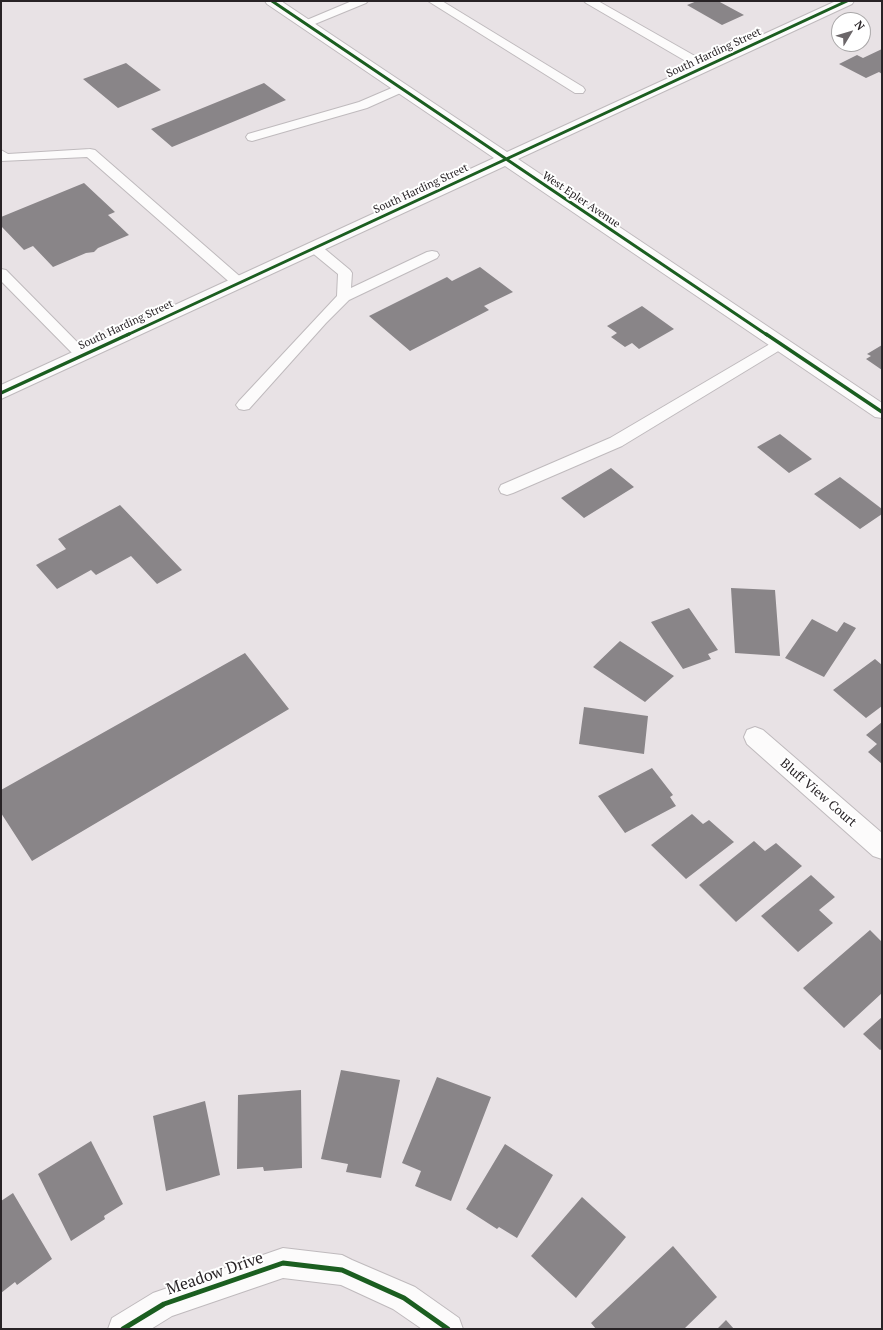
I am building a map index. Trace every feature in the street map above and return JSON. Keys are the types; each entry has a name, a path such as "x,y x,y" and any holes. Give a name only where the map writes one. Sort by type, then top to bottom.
{"street":[{"name":"West Epler Avenue","path":"272,1 882,412"},
{"name":"South Harding Street","path":"1,393 847,1"},
{"name":"Bluff View Court","path":"755,737 882,848"},
{"name":"Meadow Drive","path":"124,1329 164,1304 284,1264 342,1270 404,1298 448,1329"}],"lane":[{"path":"306,24 362,1"},
{"path":"434,1 579,90"},
{"path":"590,1 705,67"},
{"path":"252,137 364,105 400,88"},
{"path":"2,158 90,153 239,283"},
{"path":"315,248 345,273 344,297"},
{"path":"244,404 344,297 432,254"},
{"path":"1,273 82,355"},
{"path":"507,489 616,442 780,344"}],"building":[{"path":"697,1 718,1 744,15 722,25 687,5"},
{"path":"882,49 882,74 879,72 866,78 839,64 857,55 863,58"},
{"path":"126,63 161,90 118,108 83,79"},
{"path":"264,83 286,100 172,147 151,129"},
{"path":"84,183 115,212 108,215 129,235 98,248 94,252 86,253 53,267 33,246 24,250 1,226 1,217"},
{"path":"480,267 513,292 484,306 489,310 410,351 369,316 447,277 452,281"},
{"path":"642,306 674,329 639,349 632,343 625,347 611,337 617,333 607,326"},
{"path":"882,345 882,370 866,359 871,356 867,354"},
{"path":"780,434 812,459 789,473 757,447"},
{"path":"611,468 634,487 584,518 561,498"},
{"path":"840,477 882,509 882,514 860,529 814,494"},
{"path":"120,505 182,570 157,584 131,556 96,575 91,570 57,589 36,565 66,549 58,539"},
{"path":"731,588 775,590 780,656 735,653"},
{"path":"689,608 718,650 708,654 711,659 683,669 651,622"},
{"path":"812,619 837,632 844,622 856,628 824,677 785,658"},
{"path":"620,641 674,676 645,702 593,667"},
{"path":"245,653 289,709 32,861 1,813 1,790"},
{"path":"875,659 882,665 882,706 866,718 833,690"},
{"path":"584,707 648,716 644,754 579,744"},
{"path":"882,722 882,764 868,752 877,744 866,735"},
{"path":"652,768 673,795 670,797 676,806 625,833 598,796"},
{"path":"692,814 703,824 709,820 734,842 686,879 651,845"},
{"path":"754,841 765,851 776,843 802,866 736,922 699,885"},
{"path":"811,875 835,897 819,910 833,923 798,952 761,916"},
{"path":"870,930 882,942 882,993 844,1028 803,988"},
{"path":"882,1017 882,1049 880,1050 863,1034"},
{"path":"341,1070 400,1080 381,1178 346,1172 348,1164 321,1159"},
{"path":"437,1077 491,1097 451,1201 415,1186 421,1171 402,1163"},
{"path":"301,1090 302,1168 264,1171 263,1167 237,1169 238,1095"},
{"path":"205,1101 220,1175 166,1191 153,1116"},
{"path":"91,1141 123,1204 104,1216 105,1219 71,1241 38,1174"},
{"path":"505,1144 553,1175 517,1238 499,1227 497,1229 466,1209"},
{"path":"13,1193 52,1259 17,1285 15,1282 1,1293 1,1201"},
{"path":"582,1197 626,1237 576,1298 531,1256"},
{"path":"673,1246 717,1297 684,1329 596,1329 591,1323"},
{"path":"726,1320 734,1329 717,1329"}],"cycle path":[{"path":"272,1 882,412"},
{"path":"1,393 847,1"},
{"path":"123,1329 164,1304 283,1263 342,1270 404,1298 448,1329"}]}
